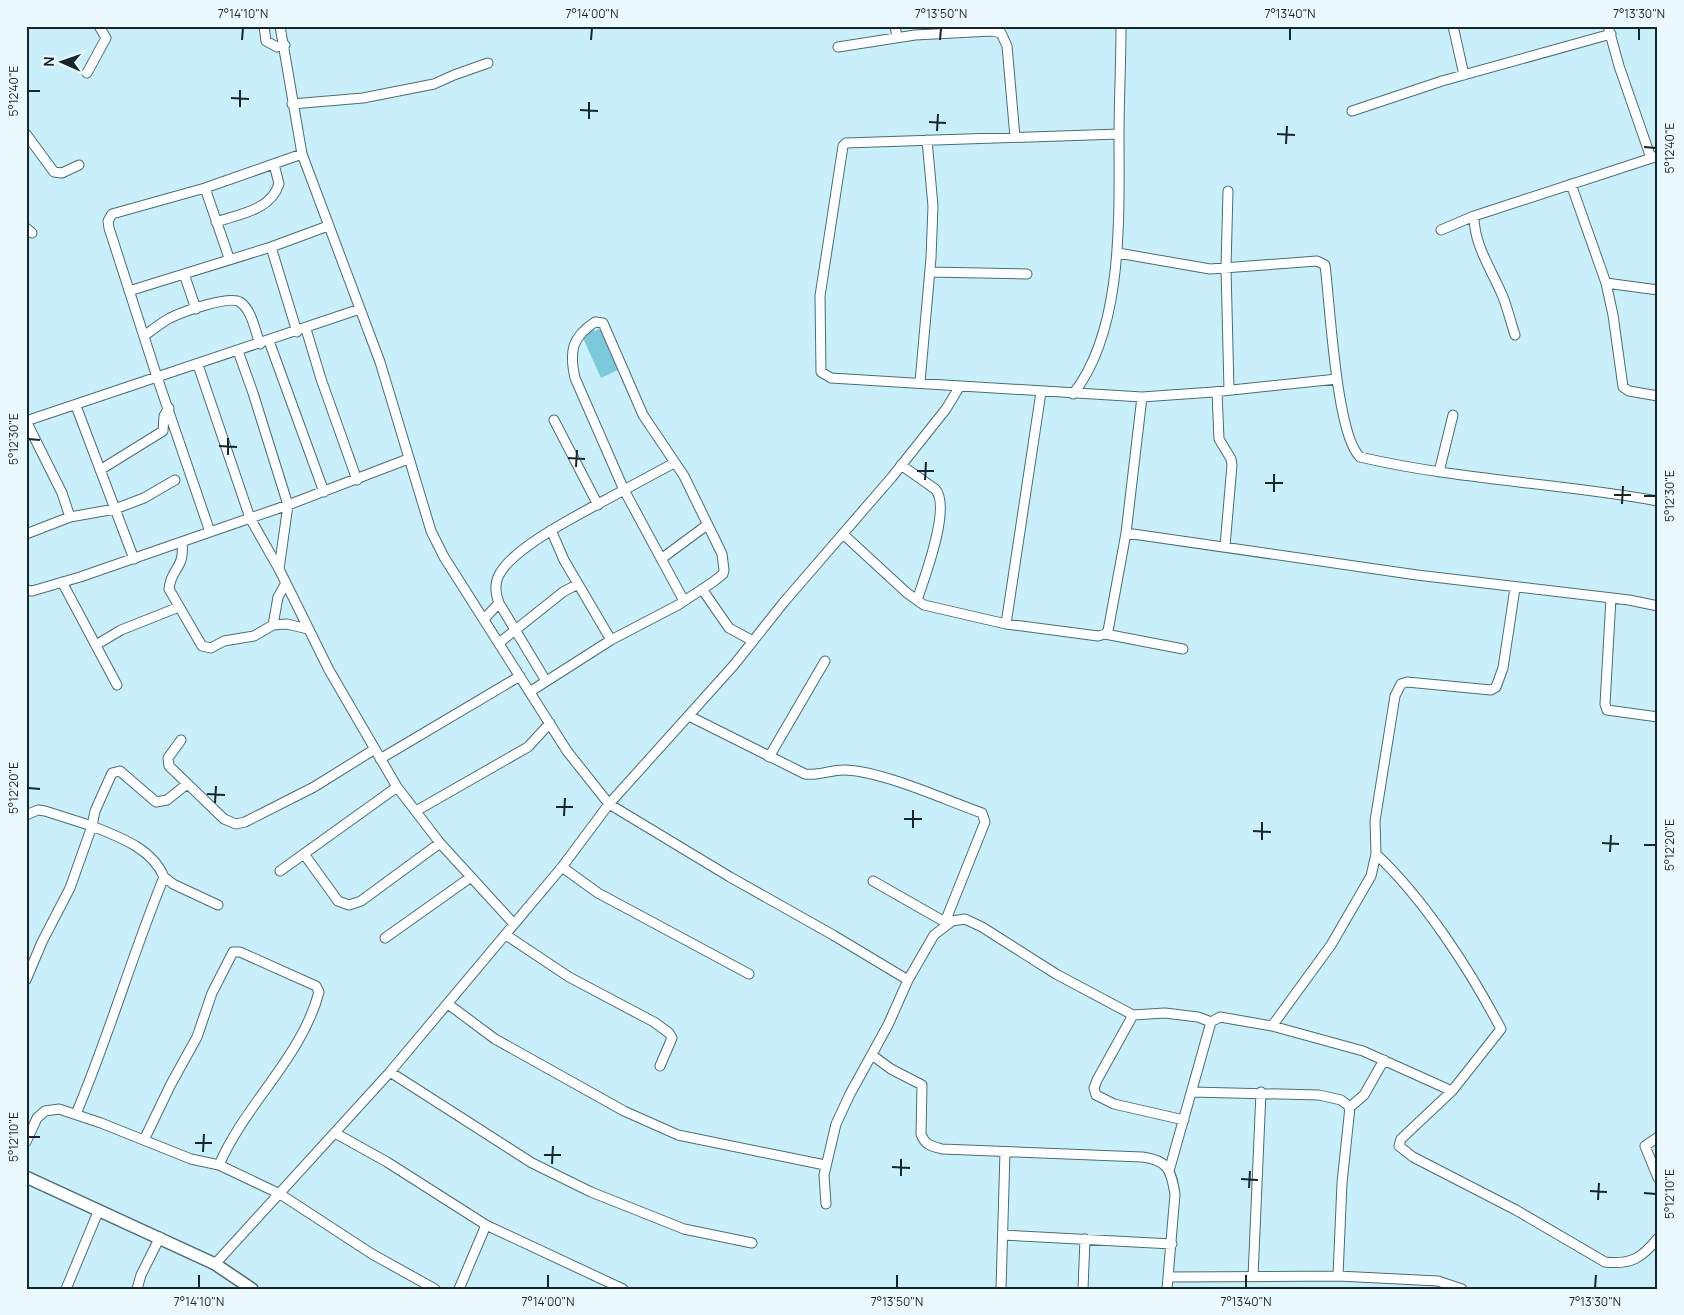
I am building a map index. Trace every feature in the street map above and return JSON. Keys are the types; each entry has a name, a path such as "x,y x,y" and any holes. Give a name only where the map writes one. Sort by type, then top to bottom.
{"street":[{"path":"87,73 106,38 99,26"},
{"path":"264,26 266,41 277,47 285,45"},
{"path":"281,26 292,104 302,154 380,362 430,531 444,557 550,723 583,773 609,804 908,980"},
{"path":"895,26 897,37"},
{"path":"1072,394 1085,378 1102,332 1110,304 1118,252 1121,26"},
{"path":"1452,26 1464,75"},
{"path":"1352,112 1610,30 1654,157 1474,216 1441,230"},
{"path":"838,47 897,37 947,33 1001,33 1007,46 1014,137"},
{"path":"292,104 363,98 434,84 488,63"},
{"path":"26,134 54,172 62,174 78,165"},
{"path":"1119,134 850,142 844,146 820,296 820,367 826,376 1041,392 1142,397 1217,392 1337,379"},
{"path":"920,382 930,272 933,206 927,140"},
{"path":"210,532 157,377 108,221 112,214 205,188 302,154"},
{"path":"216,222 258,208 272,199 279,184 274,164"},
{"path":"1570,184 1606,283 1614,315 1623,387 1629,391 1658,396"},
{"path":"205,188 229,258"},
{"path":"1228,191 1226,268 1229,390"},
{"path":"1474,216 1474,230 1479,246 1503,298 1515,335"},
{"path":"129,291 229,258 271,247 328,226"},
{"path":"271,247 357,480"},
{"path":"1118,252 1210,268 1323,262 1326,273 1337,379 1352,446 1360,457 1439,472 1658,500"},
{"path":"930,272 1027,274"},
{"path":"184,274 196,309"},
{"path":"1606,283 1658,290"},
{"path":"144,336 169,319 196,309 233,300 241,303 248,312 260,344"},
{"path":"70,517 62,493 26,421 270,341 360,309"},
{"path":"531,691 611,640 684,601 723,574 724,570 722,554 684,476 643,415 607,329 603,323 595,322 581,331 576,341 572,364 575,378 624,490 684,601"},
{"path":"270,341 324,492"},
{"path":"238,351 288,505 279,568"},
{"path":"198,365 250,518 279,568 329,670 397,787 440,843 514,924"},
{"path":"1085,378 1087,394"},
{"path":"215,1264 390,1072 448,1004 562,867 609,804 689,716 901,465 946,410 960,386"},
{"path":"1006,624 1041,392"},
{"path":"1217,392 1219,439 1231,459 1232,465 1225,546"},
{"path":"1105,634 1108,631 1126,533 1142,397"},
{"path":"76,406 134,560"},
{"path":"100,470 163,431 165,426 164,416 169,408"},
{"path":"1439,472 1453,415"},
{"path":"554,420 598,505"},
{"path":"26,590 62,582 134,560 357,480 408,459"},
{"path":"546,681 499,603 496,583 500,573 510,562 551,530 674,463"},
{"path":"901,465 935,489 939,493 941,502 935,545 917,600"},
{"path":"26,534 70,517 115,509 144,498 175,480"},
{"path":"661,559 707,525"},
{"path":"551,530 564,560 611,640"},
{"path":"1126,533 1515,588 1611,598 1658,606"},
{"path":"843,534 924,605 1006,624 1098,636 1105,634 1183,649"},
{"path":"182,542 183,560 170,582 169,589 198,642 208,648 224,641 254,636 274,626 287,624 308,629"},
{"path":"62,582 117,685"},
{"path":"274,626 278,597 286,583"},
{"path":"499,643 563,592 578,584"},
{"path":"1272,1026 1331,945 1358,902 1371,876 1376,854 1375,820 1395,696 1401,684 1407,682 1491,690 1496,687 1503,668 1515,588"},
{"path":"702,589 729,628 753,641"},
{"path":"1611,598 1604,704 1608,710 1658,717"},
{"path":"484,619 499,603"},
{"path":"96,645 121,630 179,607"},
{"path":"769,758 825,661"},
{"path":"380,759 520,676"},
{"path":"689,716 769,758 805,774 814,775 847,770 874,776 982,813 985,822 948,922 934,935 908,980 903,994 836,1124 825,1165 826,1204"},
{"path":"416,811 528,747 550,723"},
{"path":"181,740 167,762 224,819 236,824 245,822 314,787 375,750"},
{"path":"26,980 42,942 70,888 92,826 95,811 112,773 120,771 156,802 167,800 187,784"},
{"path":"280,871 397,787"},
{"path":"26,815 38,810 45,811 92,826 137,846 154,862 164,877 173,884 218,905"},
{"path":"304,854 338,901 350,905 361,901 440,843"},
{"path":"1376,854 1410,888 1484,997 1501,1029 1452,1091 1401,1139 1399,1146 1413,1158 1516,1210 1605,1262 1622,1264 1630,1262 1646,1253 1658,1238"},
{"path":"562,867 598,892 749,974"},
{"path":"76,1114 114,1019 127,972 164,877"},
{"path":"385,938 471,877"},
{"path":"872,881 948,922 965,919 982,927 1056,974 1133,1014 1165,1012 1198,1017 1211,1022 1220,1018 1272,1026 1363,1051 1452,1091"},
{"path":"506,935 568,977 654,1022 669,1033 672,1038 660,1066"},
{"path":"144,1140 170,1084 197,1037 212,993 232,953 240,952 316,986 319,992 307,1026 237,1128 219,1165"},
{"path":"895,973 903,994"},
{"path":"448,1004 495,1039 624,1111 662,1129 678,1135 825,1165"},
{"path":"1133,1014 1097,1080 1094,1088 1096,1096 1114,1104 1184,1120"},
{"path":"1169,1170 1211,1022"},
{"path":"872,1055 891,1069 922,1085 921,1134 924,1142 930,1146 942,1149 1142,1157 1156,1159 1164,1163 1169,1170 1175,1194 1167,1289"},
{"path":"1338,1276 1342,1183 1350,1107 1364,1095 1384,1060"},
{"path":"390,1072 532,1163 583,1188 684,1229 752,1243"},
{"path":"1192,1092 1261,1092 1319,1095 1341,1100 1350,1107"},
{"path":"1253,1277 1261,1092"},
{"path":"26,1142 38,1118 45,1111 59,1109 191,1159 219,1165 280,1194 372,1254 435,1289"},
{"path":"335,1133 387,1162 486,1224 623,1289"},
{"path":"1658,1137 1645,1146 1658,1178"},
{"path":"1002,1289 1005,1152"},
{"path":"26,1177 98,1212 160,1237 215,1264 252,1289"},
{"path":"66,1289 98,1212"},
{"path":"459,1289 486,1224"},
{"path":"1003,1235 1172,1244"},
{"path":"137,1289 141,1275 160,1237"},
{"path":"1083,1289 1085,1239"},
{"path":"1168,1277 1338,1276 1438,1281 1462,1289"}],"shaded area":[{"path":"590,328 595,331 601,328 620,369 601,378 583,338 588,335 586,331"}]}
